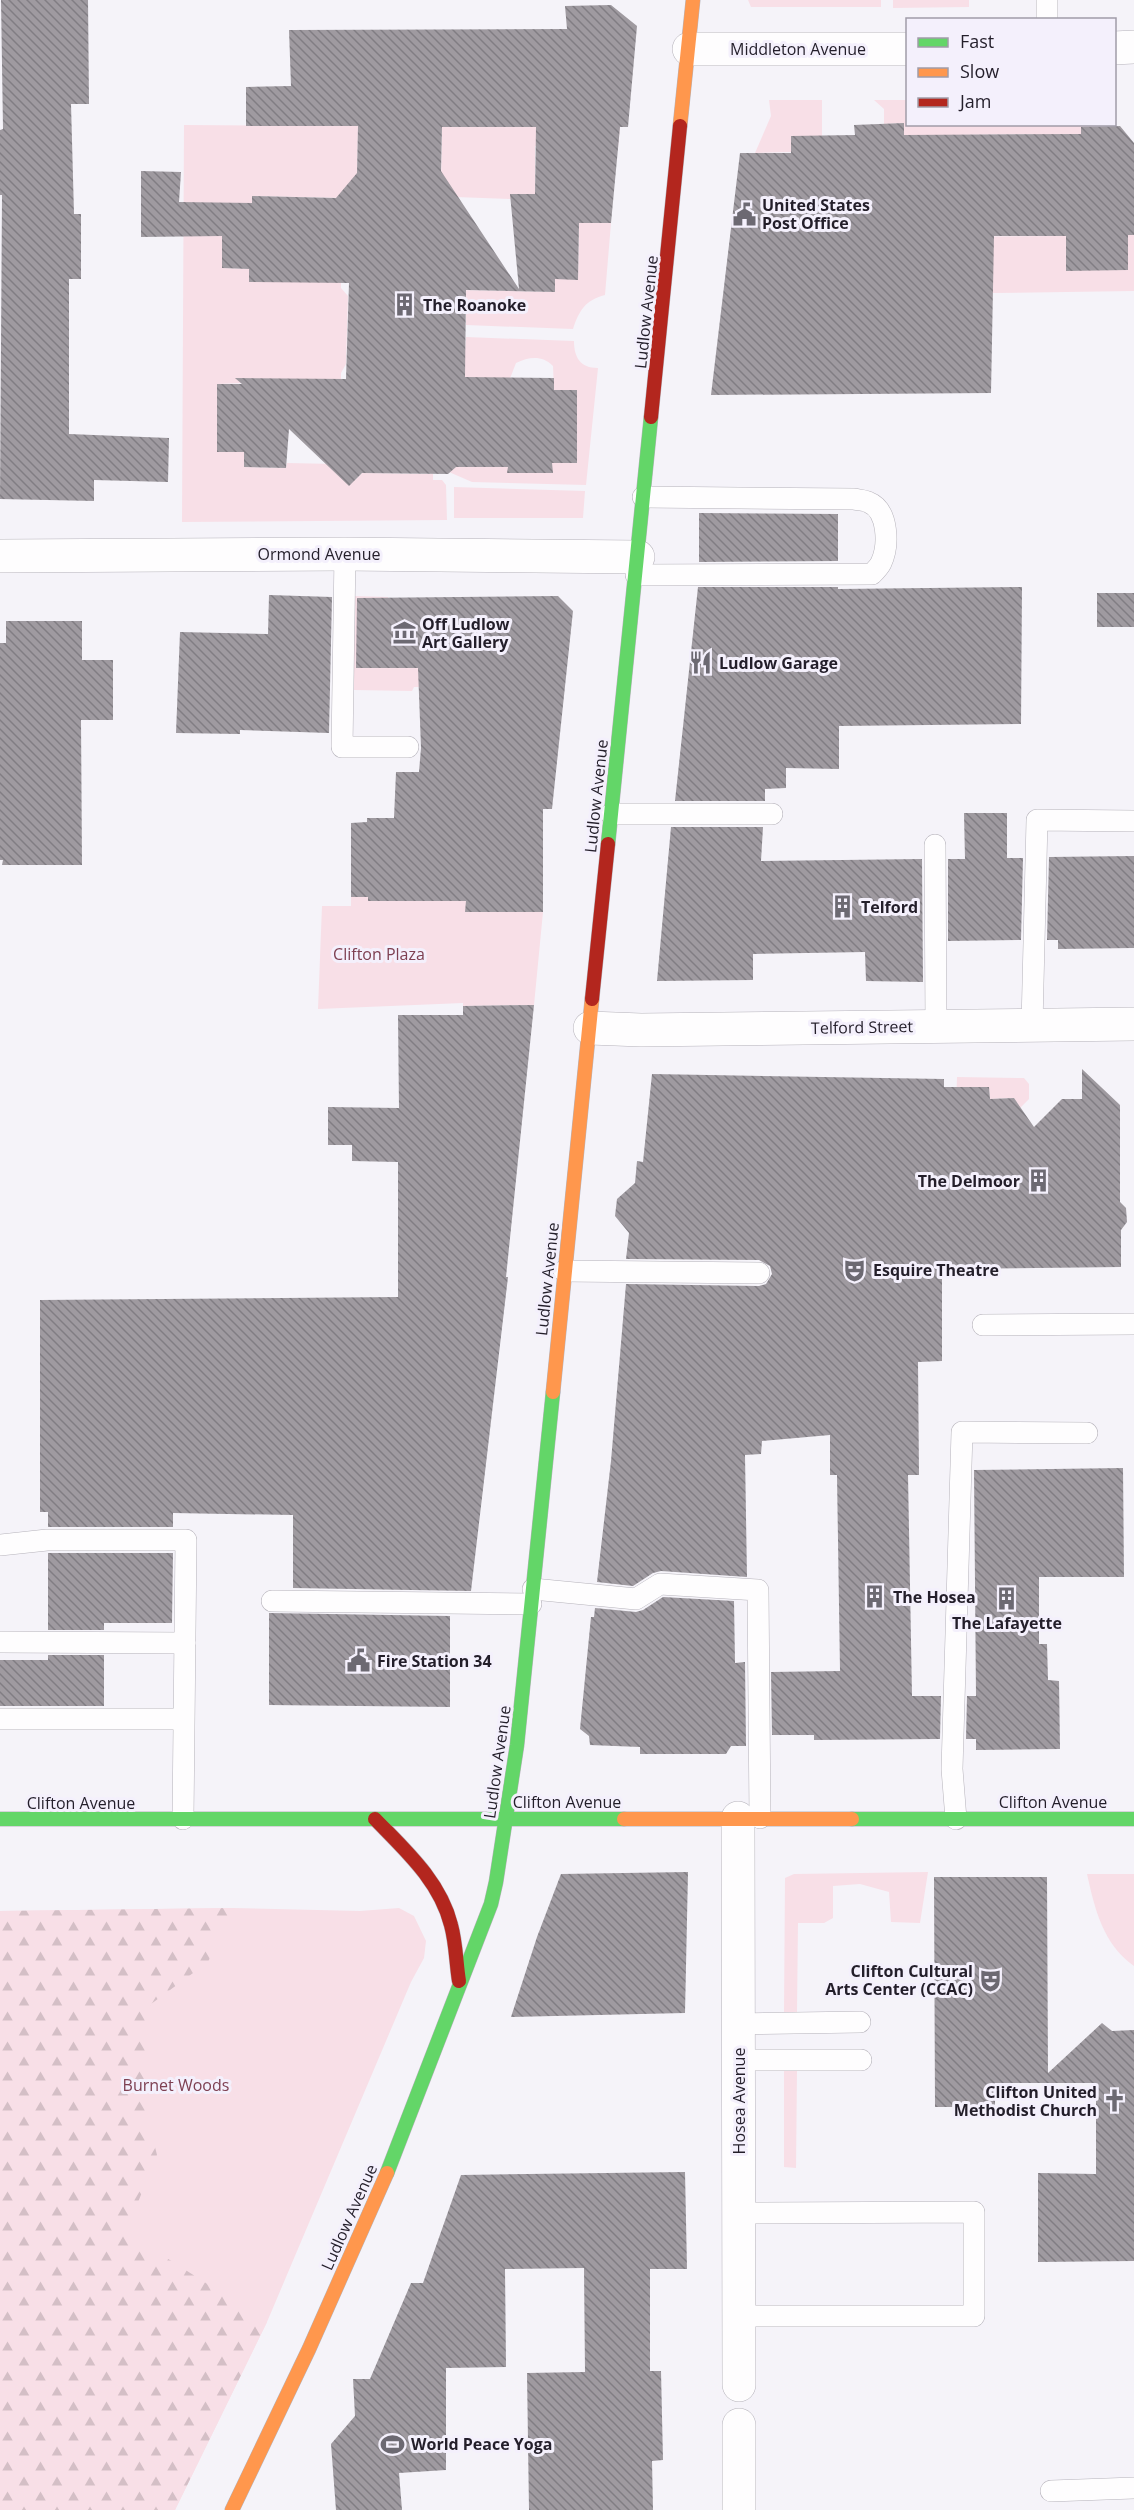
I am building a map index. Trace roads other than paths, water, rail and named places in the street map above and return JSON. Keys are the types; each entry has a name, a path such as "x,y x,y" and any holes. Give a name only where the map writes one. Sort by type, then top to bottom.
{"main road":[{"name":"Ludlow Avenue","path":"232,2510 309,2349 386,2175 491,1904 517,1745 693,0"},
{"name":"Clifton Avenue","path":"0,1819 1134,1819"},
{"path":"375,1819 426,1874 441,1898 451,1923 459,1983"}],"street":[{"path":"1116,48 1134,47"},
{"name":"Middleton Avenue","path":"689,49 906,49"},
{"name":"Ormond Avenue","path":"0,556 345,554 637,566"},
{"name":"Telford Street","path":"590,1028 641,1030 1134,1024"},
{"name":"Hosea Avenue","path":"739,2385 738,2024 749,1818"},
{"path":"739,2425 740,2510"}],"lane":[{"path":"1047,0 1047,18"},
{"path":"637,566 872,574 881,564 885,549 885,522 879,510 870,502 854,499 643,497"},
{"path":"345,554 342,747 408,747"},
{"path":"611,814 772,814"},
{"path":"1032,1025 1037,820 1134,821"},
{"path":"935,845 936,1026"},
{"path":"564,1271 759,1273"},
{"path":"983,1325 1134,1324"},
{"path":"956,1819 952,1769 962,1432 1087,1433"},
{"path":"0,1545 47,1540 186,1540 183,1820"},
{"path":"272,1601 532,1596 636,1599 660,1584 758,1590 749,1818"},
{"path":"0,1642 185,1644"},
{"path":"0,1719 183,1719"},
{"path":"738,2024 860,2022"},
{"path":"739,2060 861,2060"},
{"path":"739,2213 974,2212 974,2316 739,2316"},
{"path":"1051,2491 1134,2488"}],"place":[{"name":"United States Post Office","path":"744,214"},
{"name":"The Roanoke","path":"405,305"},
{"name":"Off Ludlow Art Gallery","path":"404,633"},
{"name":"Ludlow Garage","path":"701,663"},
{"name":"Telford","path":"843,907"},
{"name":"The Delmoor","path":"1038,1181"},
{"name":"Esquire Theatre","path":"855,1270"},
{"name":"The Hosea","path":"875,1597"},
{"name":"The Lafayette","path":"1007,1598"},
{"name":"Fire Station 34","path":"359,1661"},
{"name":"Clifton Cultural Arts Center (CCAC)","path":"991,1980"},
{"name":"Clifton United Methodist Church","path":"1115,2101"},
{"name":"World Peace Yoga","path":"393,2444"}],"park label":[{"name":"Clifton Plaza","path":"379,954"},
{"name":"Burnet Woods","path":"176,2085"}]}
